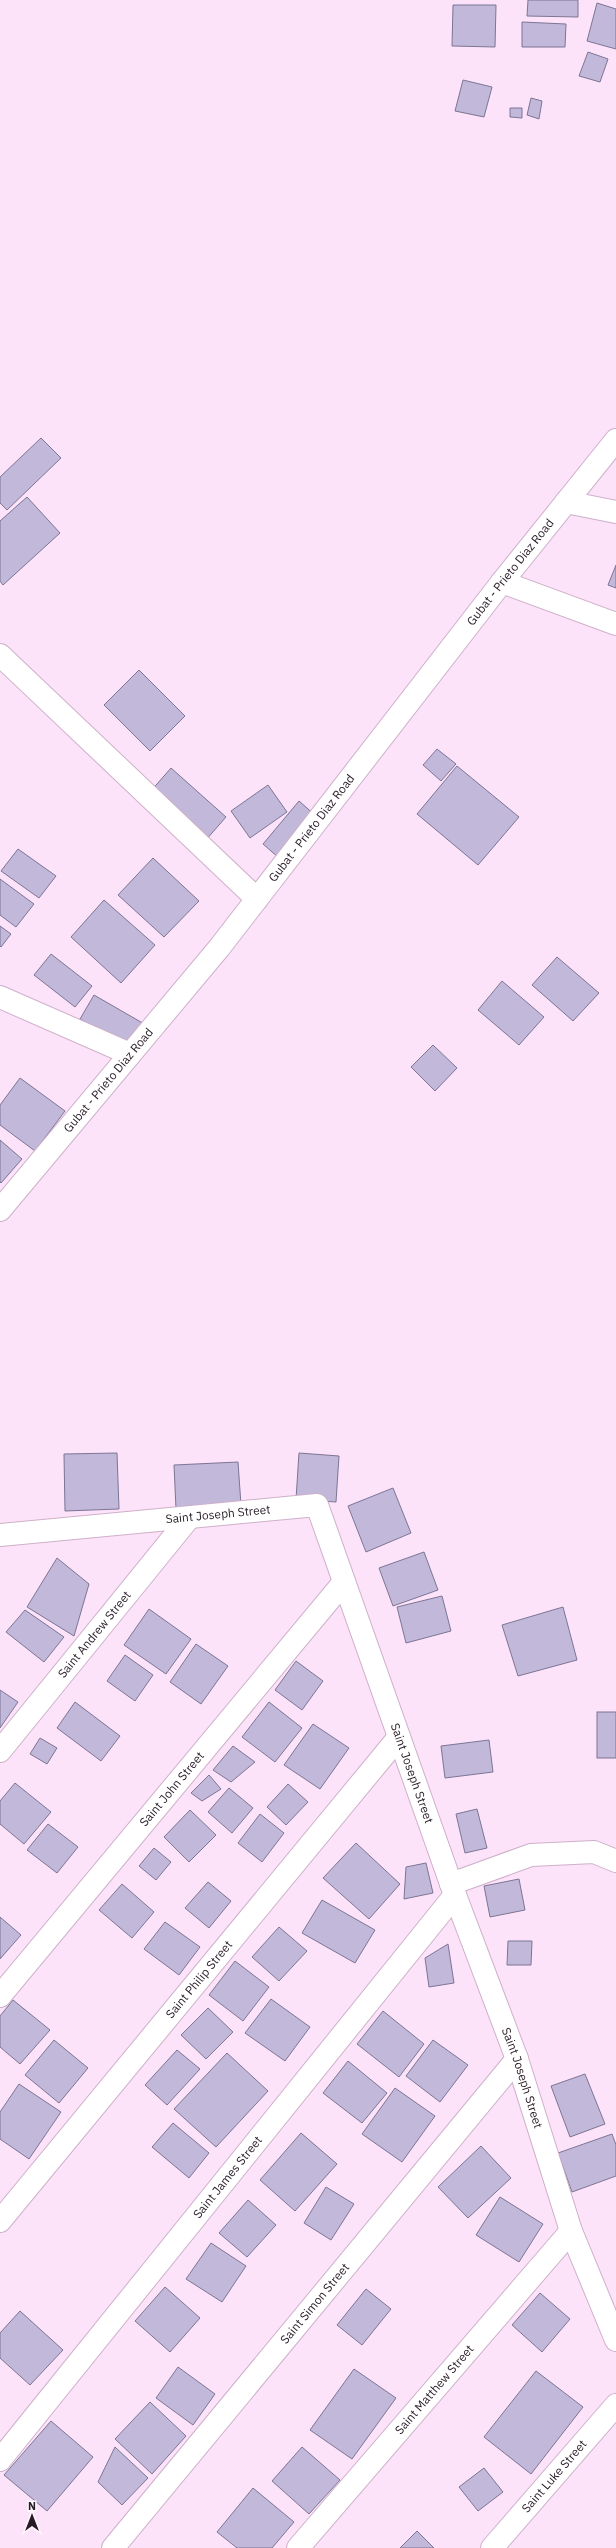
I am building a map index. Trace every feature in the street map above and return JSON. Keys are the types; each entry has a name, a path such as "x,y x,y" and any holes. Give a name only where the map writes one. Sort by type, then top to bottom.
{"street":[{"name":"Gubat - Prieto Diaz Road","path":"0,1210 257,899 502,582 616,440"},
{"path":"566,502 616,512"},
{"path":"502,582 616,624"},
{"path":"0,655 257,899"},
{"path":"0,997 130,1054"},
{"name":"Saint Joseph Street","path":"0,1535 317,1505 453,1890 517,2060 571,2231 616,2340"},
{"name":"Saint Andrew Street","path":"0,1751 189,1518"},
{"name":"Saint John Street","path":"0,1996 344,1582"},
{"name":"Saint Philip Street","path":"0,2221 399,1737"},
{"path":"453,1890 531,1855 594,1852 616,1861"},
{"name":"Saint James Street","path":"0,2460 453,1890"},
{"name":"Saint Simon Street","path":"113,2548 517,2060"},
{"name":"Saint Matthew Street","path":"298,2548 571,2231"},
{"name":"Saint Luke Street","path":"492,2548 616,2405"}],"building":[{"path":"528,0 578,0 578,17 527,16"},
{"path":"597,3 616,9 616,49 587,41"},
{"path":"453,5 496,5 495,47 452,46"},
{"path":"522,22 566,24 565,47 522,47"},
{"path":"588,52 608,59 600,82 579,76"},
{"path":"463,80 492,87 484,117 455,111"},
{"path":"531,98 542,101 539,119 527,115"},
{"path":"510,108 522,108 522,118 510,117"},
{"path":"41,438 61,458 7,510 0,503 0,477"},
{"path":"27,497 60,533 3,585 0,581 0,521"},
{"path":"616,565 616,588 608,585"},
{"path":"139,670 185,716 150,751 104,705"},
{"path":"437,749 456,764 441,781 423,765"},
{"path":"457,766 519,817 478,865 417,814"},
{"path":"171,768 226,817 205,841 150,792"},
{"path":"268,785 287,812 250,838 231,811"},
{"path":"299,801 316,816 279,858 263,844"},
{"path":"18,849 56,876 39,898 1,871"},
{"path":"153,858 199,901 164,937 118,895"},
{"path":"0,879 34,904 16,927 0,915"},
{"path":"104,900 155,945 121,983 71,937"},
{"path":"0,926 11,934 1,947 0,946"},
{"path":"51,954 92,986 75,1007 34,975"},
{"path":"557,957 599,993 573,1021 532,985"},
{"path":"502,981 544,1017 519,1045 478,1010"},
{"path":"94,995 146,1025 131,1049 80,1019"},
{"path":"433,1045 457,1068 435,1091 411,1067"},
{"path":"20,1078 65,1111 35,1151 0,1125 0,1105"},
{"path":"0,1140 22,1159 1,1183 0,1182"},
{"path":"117,1453 119,1509 65,1511 64,1454"},
{"path":"299,1453 339,1456 336,1502 296,1499"},
{"path":"238,1462 241,1505 176,1509 174,1465"},
{"path":"393,1488 411,1533 366,1552 348,1506"},
{"path":"424,1552 438,1590 393,1606 379,1568"},
{"path":"57,1558 89,1584 74,1636 27,1607"},
{"path":"442,1596 451,1631 406,1643 397,1607"},
{"path":"563,1607 577,1660 518,1676 502,1625"},
{"path":"149,1609 191,1639 166,1674 124,1645"},
{"path":"25,1610 64,1637 44,1662 6,1632"},
{"path":"196,1644 228,1666 201,1704 170,1682"},
{"path":"125,1655 153,1675 135,1701 107,1681"},
{"path":"296,1661 323,1681 302,1710 275,1690"},
{"path":"0,1690 18,1702 0,1728"},
{"path":"75,1702 120,1736 101,1761 57,1728"},
{"path":"269,1702 302,1728 275,1762 242,1737"},
{"path":"597,1712 616,1712 616,1758 597,1758"},
{"path":"313,1724 349,1748 320,1789 284,1765"},
{"path":"40,1738 57,1748 47,1764 30,1754"},
{"path":"489,1740 493,1772 445,1778 441,1746"},
{"path":"233,1746 255,1762 231,1782 213,1770"},
{"path":"209,1775 221,1789 202,1801 191,1793"},
{"path":"15,1783 51,1812 24,1844 0,1824 0,1801"},
{"path":"288,1784 308,1802 286,1825 267,1807"},
{"path":"229,1788 253,1808 232,1833 208,1812"},
{"path":"477,1809 487,1848 465,1853 456,1814"},
{"path":"190,1810 216,1835 189,1862 164,1837"},
{"path":"260,1814 284,1833 262,1862 238,1843"},
{"path":"48,1824 78,1847 57,1873 27,1850"},
{"path":"356,1843 400,1884 369,1919 323,1878"},
{"path":"154,1848 171,1862 156,1880 139,1866"},
{"path":"426,1863 433,1893 404,1899 406,1867"},
{"path":"519,1879 525,1910 490,1917 484,1886"},
{"path":"208,1882 231,1901 209,1928 185,1908"},
{"path":"122,1884 154,1912 132,1938 99,1910"},
{"path":"322,1900 375,1930 355,1963 302,1933"},
{"path":"0,1917 21,1935 0,1959"},
{"path":"165,1922 200,1947 179,1975 144,1949"},
{"path":"279,1927 307,1951 279,1981 252,1957"},
{"path":"508,1941 532,1941 531,1965 507,1965"},
{"path":"448,1944 454,1983 429,1987 425,1958"},
{"path":"235,1961 269,1987 243,2021 209,1995"},
{"path":"271,1999 310,2027 285,2061 245,2033"},
{"path":"13,2000 50,2030 20,2064 0,2047 0,2016"},
{"path":"208,2008 233,2032 206,2059 181,2035"},
{"path":"383,2011 424,2044 399,2077 357,2044"},
{"path":"54,2040 88,2068 59,2103 25,2075"},
{"path":"433,2040 468,2065 440,2102 406,2076"},
{"path":"177,2050 200,2069 167,2105 145,2085"},
{"path":"227,2053 268,2091 216,2147 174,2109"},
{"path":"348,2061 387,2093 362,2123 323,2093"},
{"path":"585,2074 605,2124 570,2137 551,2086"},
{"path":"19,2084 61,2112 29,2159 0,2139 0,2112"},
{"path":"395,2088 435,2116 402,2162 362,2134"},
{"path":"173,2123 209,2153 189,2178 152,2147"},
{"path":"301,2133 337,2164 295,2211 260,2180"},
{"path":"612,2134 616,2145 616,2176 572,2192 558,2153"},
{"path":"481,2146 511,2178 468,2218 438,2187"},
{"path":"326,2187 354,2204 331,2240 304,2223"},
{"path":"500,2197 543,2224 519,2262 476,2235"},
{"path":"248,2200 276,2225 247,2257 219,2233"},
{"path":"211,2243 246,2266 222,2302 186,2279"},
{"path":"165,2287 200,2318 170,2352 135,2321"},
{"path":"366,2289 391,2309 362,2345 337,2325"},
{"path":"540,2293 570,2319 542,2352 512,2325"},
{"path":"20,2311 63,2350 30,2385 0,2358 0,2333"},
{"path":"178,2367 215,2394 193,2425 156,2398"},
{"path":"354,2369 396,2398 352,2459 310,2430"},
{"path":"536,2371 583,2407 531,2474 484,2437"},
{"path":"150,2402 186,2436 152,2474 115,2439"},
{"path":"51,2421 93,2457 47,2511 4,2475"},
{"path":"115,2447 148,2478 122,2505 98,2482"},
{"path":"302,2447 340,2480 309,2514 272,2481"},
{"path":"484,2468 503,2492 478,2511 459,2487"},
{"path":"253,2488 294,2522 272,2548 237,2548 217,2532"},
{"path":"417,2531 434,2548 400,2548"}]}
